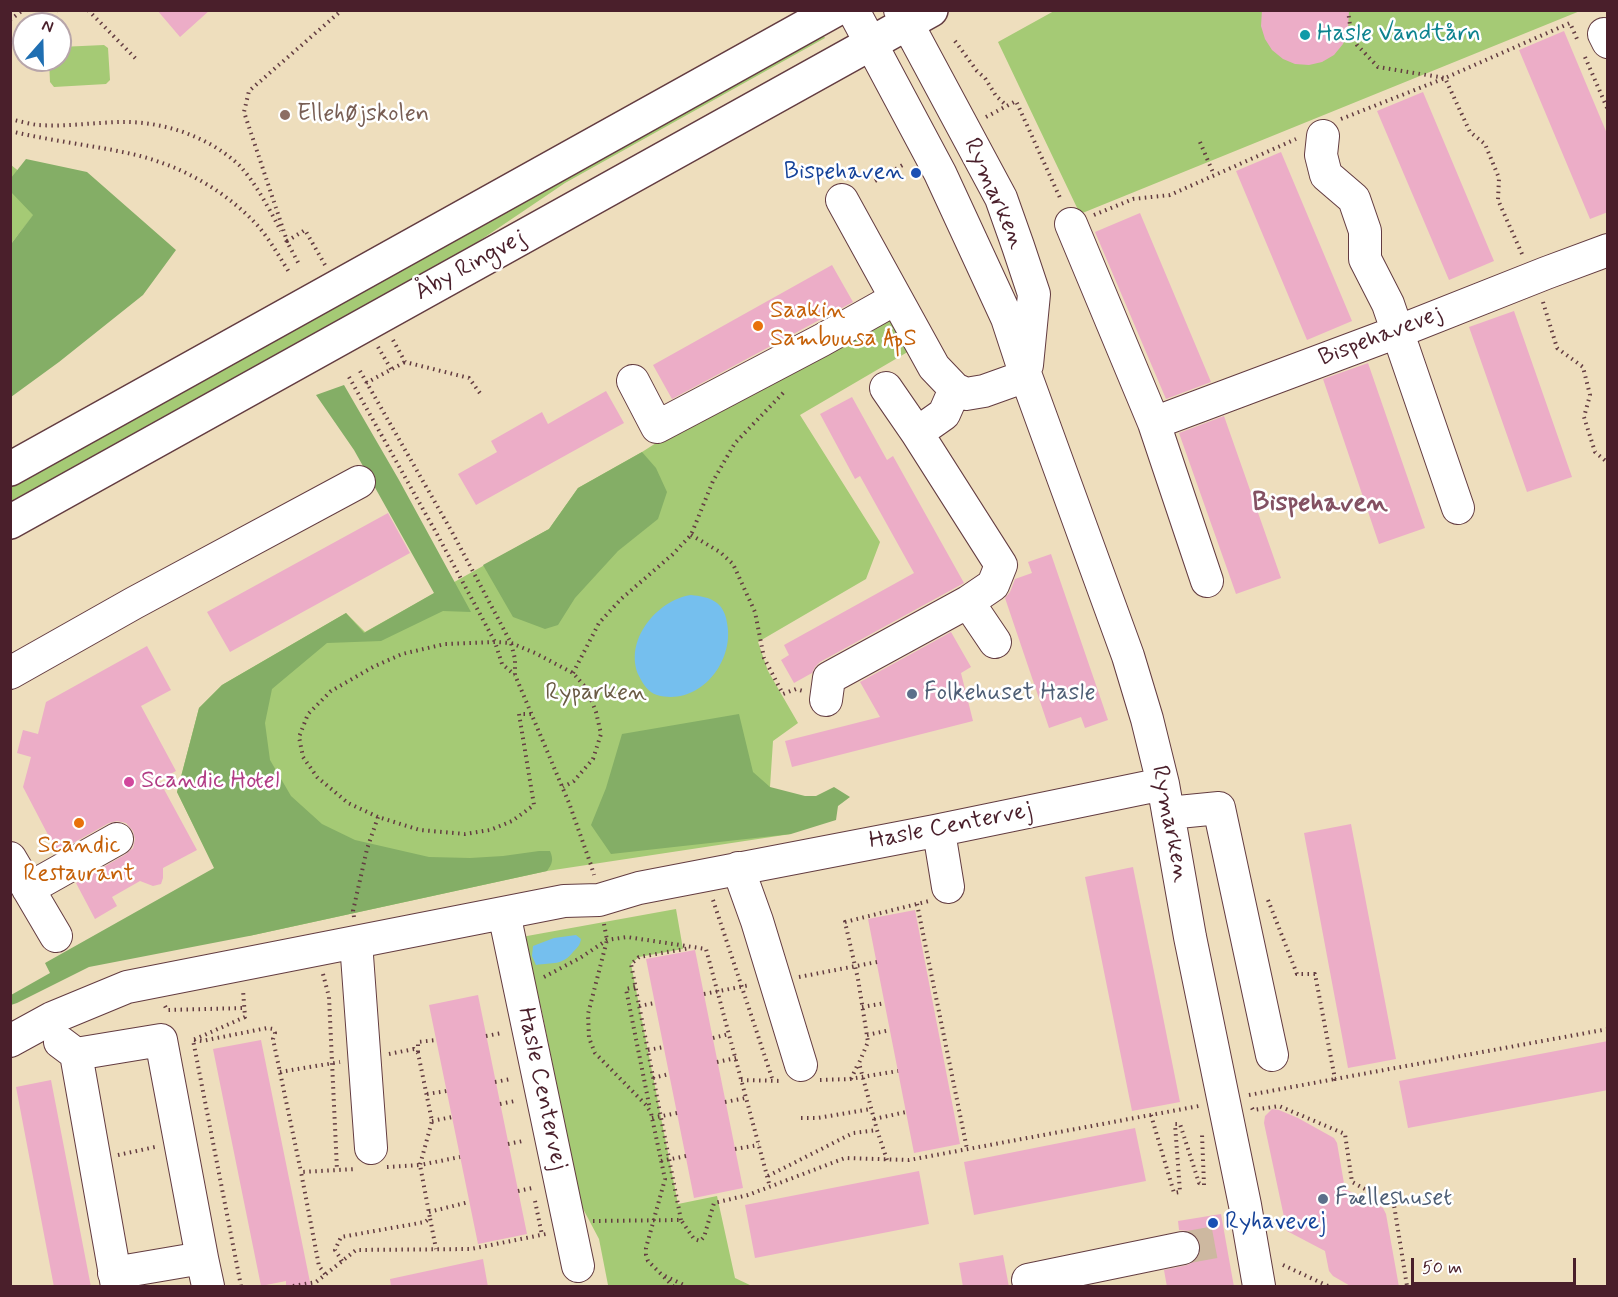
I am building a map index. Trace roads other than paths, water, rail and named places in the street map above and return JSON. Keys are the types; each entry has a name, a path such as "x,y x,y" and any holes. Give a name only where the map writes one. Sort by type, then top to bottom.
{"main road":[{"name":"Åby Ringvej","path":"10,469 835,10"},
{"name":"Åby Ringvej","path":"10,522 871,44 913,15"}],"street":[{"name":"Rymarken","path":"853,10 940,173 1007,318 1128,656 1147,719 1165,799 1218,1105 1238,1238 1257,1276"},
{"name":"Rymarken","path":"913,15 964,129 1000,198 1034,294 1026,376"},
{"path":"1318,132 1326,175 1354,199 1365,231 1365,259 1388,304 1458,508"},
{"path":"842,200 934,367 955,389 966,394 984,391 1026,376"},
{"path":"1071,224 1154,423 1207,580"},
{"name":"Bispehavevej","path":"1154,423 1608,250"},
{"path":"633,381 657,427 812,346 895,299"},
{"path":"826,700 829,678 968,602 993,585 1001,565 886,388"},
{"path":"917,433 944,414 955,389"},
{"path":"10,673 134,603 359,482"},
{"path":"968,602 994,642"},
{"name":"Hasle Centervej","path":"10,1041 52,1018 128,987 357,955 504,913 564,901 599,900 639,888 704,874 935,831 1165,799 1219,808 1272,1055"},
{"path":"935,831 940,844 942,894"},
{"path":"28,889 117,839"},
{"path":"10,858 56,936"},
{"path":"738,868 757,921 801,1065"},
{"name":"Hasle Centervej","path":"504,913 578,1266"},
{"path":"357,955 372,1161"},
{"path":"52,1018 60,1043 76,1054 161,1040 205,1272 116,1280 76,1054"},
{"path":"1028,1280 1183,1248"}],"water":[{"path":"691,595 711,599 723,609 727,620 728,638 725,652 711,678 700,688 672,697 657,695 646,687 635,663 639,636 646,624 666,605 678,598"},
{"path":"576,935 581,939 579,944 565,960 536,965 532,956 533,946 554,938"}],"tunnel":[{"path":"1183,1248 1226,1240"}],"place":[{"name":"Hasle Vandtårn","path":"1305,35"},
{"name":"Ellehøjskolen","path":"285,115"},
{"name":"Bispehaven","path":"916,173"},
{"name":"Saakin Sambuusa ApS","path":"758,326"},
{"name":"Folkehuset Hasle","path":"912,694"},
{"name":"Scandic Hotel","path":"129,782"},
{"name":"Scandic Restaurant","path":"79,823"},
{"name":"Fælleshuset","path":"1323,1199"},
{"name":"Ryhavevej","path":"1213,1223"}],"district":[{"name":"Bispehaven","path":"1320,504"}],"park label":[{"name":"Ryparken","path":"596,694"}]}
